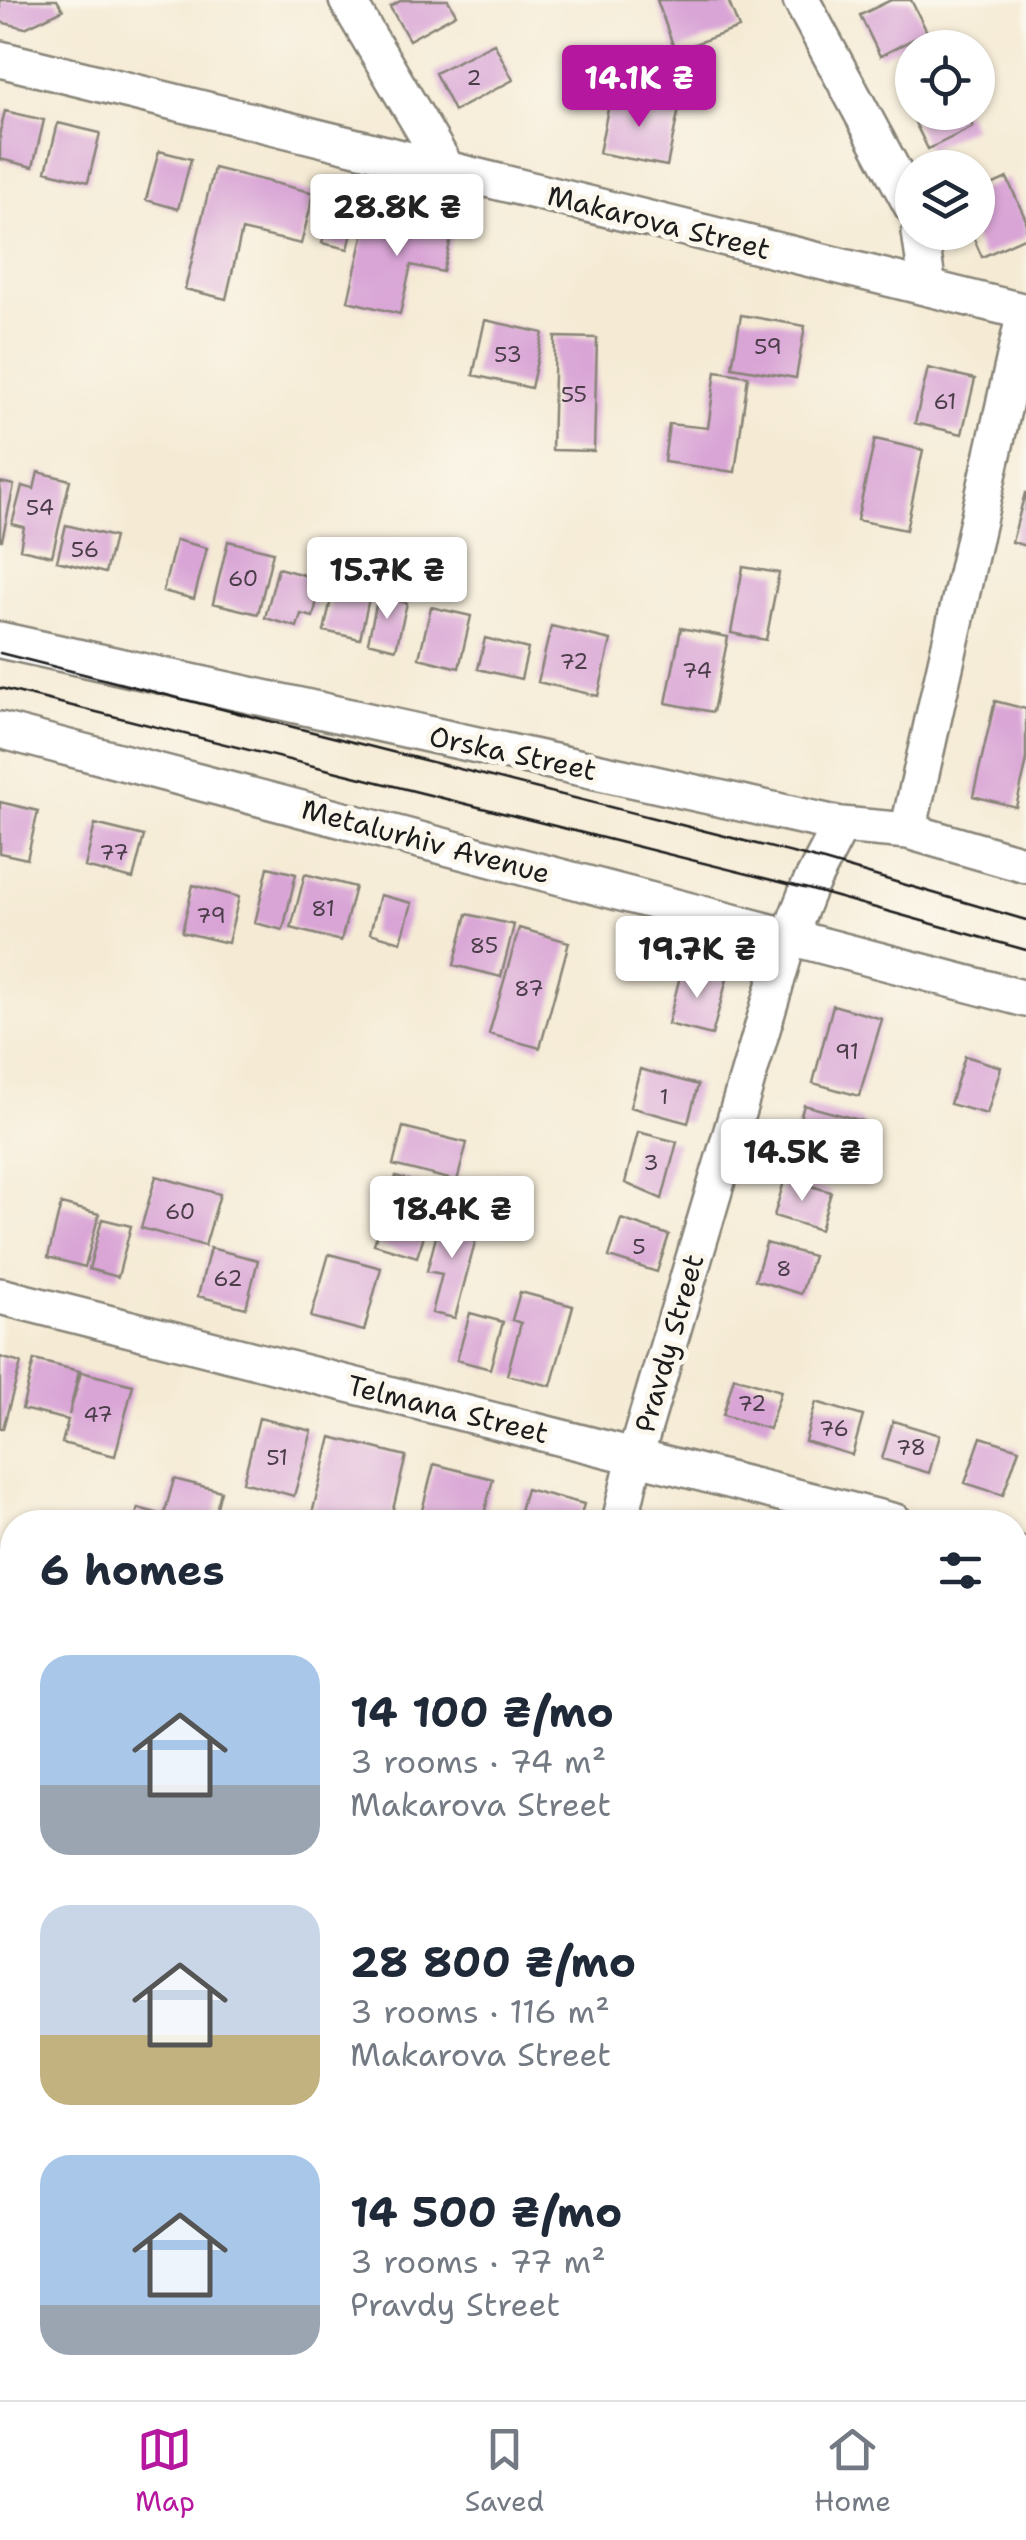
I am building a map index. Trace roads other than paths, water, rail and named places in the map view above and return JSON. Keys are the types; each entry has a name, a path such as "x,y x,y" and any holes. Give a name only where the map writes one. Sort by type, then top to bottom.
{"street":[{"path":"347,0 448,171"},
{"path":"800,0 895,175"},
{"name":"Makarova Street","path":"0,59 1026,312"},
{"path":"923,250 928,288"},
{"path":"908,832 1026,312"},
{"name":"Orska Street","path":"0,640 841,825 908,832 1026,865"},
{"name":"Metalurhiv Avenue","path":"0,730 1026,999"},
{"name":"Pravdy Street","path":"623,1510 635,1456 790,935 808,889 841,825"},
{"name":"Telmana Street","path":"0,1296 848,1510"}],"tram line":[{"path":"0,653 824,861 1026,920"},
{"path":"0,688 808,889 1026,950"}]}
